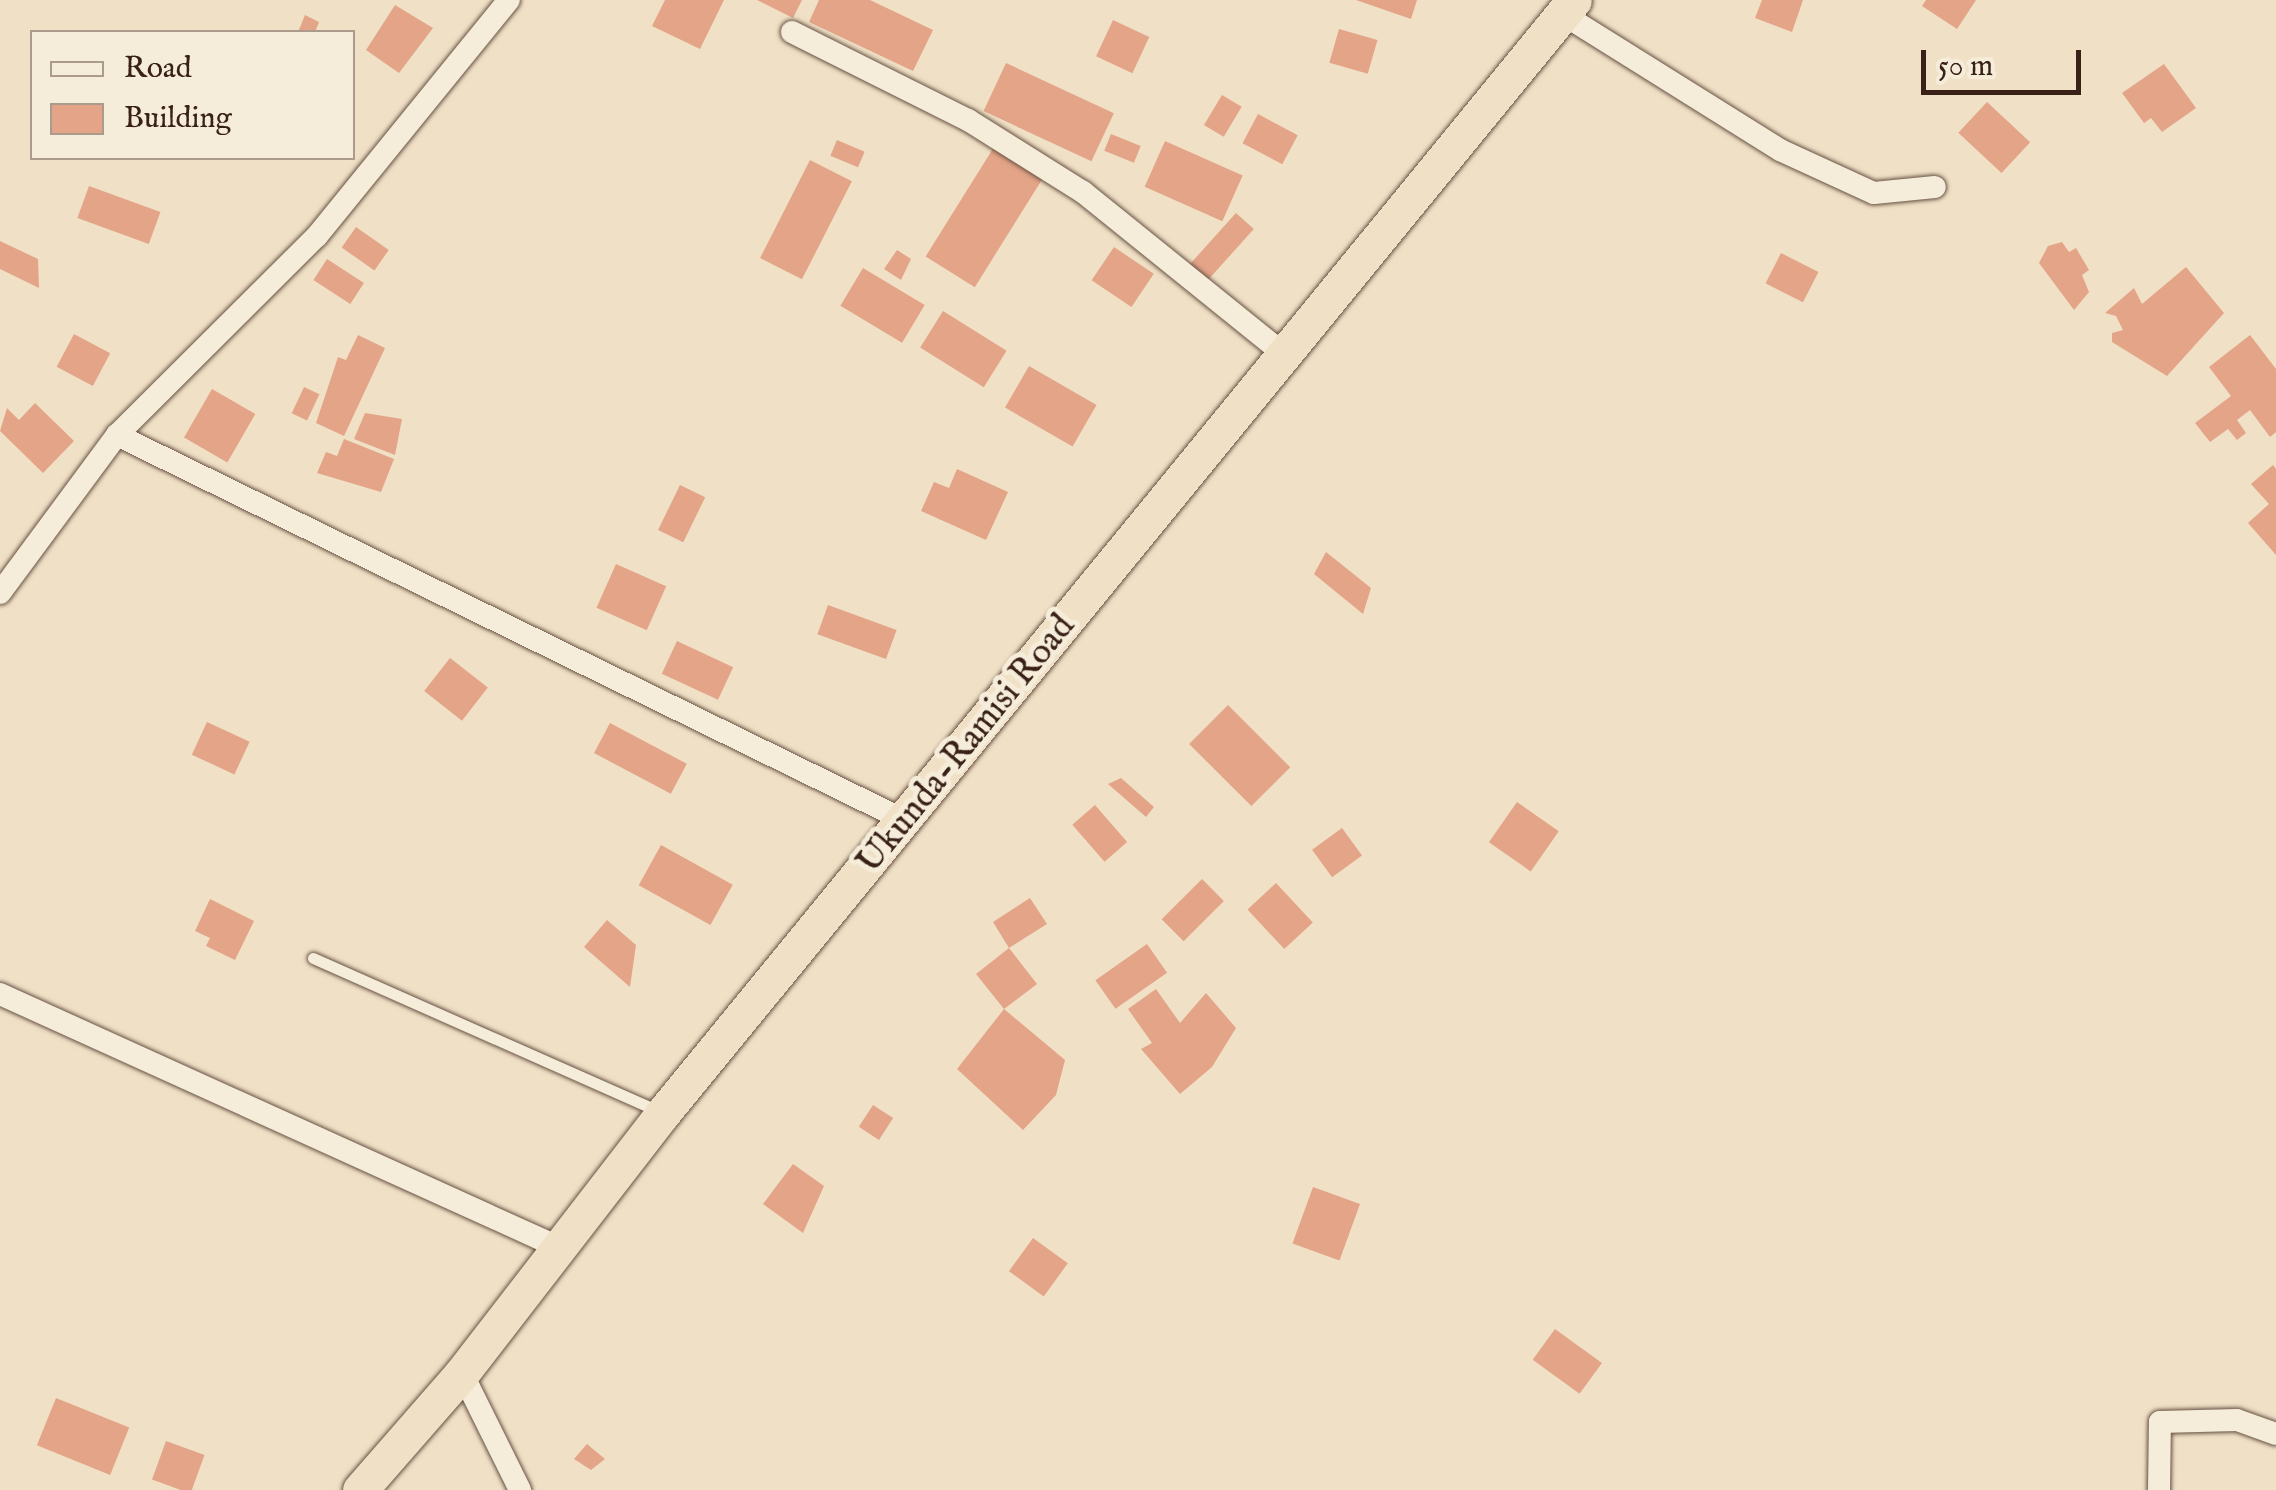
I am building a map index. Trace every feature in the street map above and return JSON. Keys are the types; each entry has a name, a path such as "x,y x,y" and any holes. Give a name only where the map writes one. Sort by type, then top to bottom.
{"highway":[{"name":"Ukunda-Ramisi Road","path":"360,1490 462,1373 663,1112 1568,7"}],"street":[{"path":"0,594 117,435 316,236 509,0"},
{"path":"1568,7 1780,150 1874,192 1935,187"},
{"path":"792,32 968,120 1083,192 1284,354"},
{"path":"117,435 906,820"},
{"path":"0,994 558,1246"},
{"path":"462,1373 520,1490"},
{"path":"2159,1490 2160,1422 2236,1420 2276,1434"}],"lane":[{"path":"313,958 663,1112"}],"building":[{"path":"665,0 724,0 700,49 652,26"},
{"path":"757,0 802,0 793,18"},
{"path":"819,0 870,0 933,30 913,71 809,22"},
{"path":"1356,0 1417,0 1411,19"},
{"path":"1762,0 1803,0 1792,32 1755,18"},
{"path":"1926,0 1976,0 1957,29 1922,6"},
{"path":"395,5 433,28 399,73 366,50"},
{"path":"305,15 319,22 316,30 299,30"},
{"path":"1113,20 1149,37 1132,73 1096,56"},
{"path":"1339,29 1377,40 1368,74 1329,63"},
{"path":"1006,63 1114,113 1091,161 984,111"},
{"path":"2164,64 2196,108 2162,132 2151,118 2144,123 2122,93"},
{"path":"1222,95 1242,107 1224,137 1204,125"},
{"path":"1987,102 2030,142 2002,173 1958,133"},
{"path":"1258,114 1298,135 1282,164 1243,143"},
{"path":"1111,134 1141,146 1134,163 1104,151"},
{"path":"837,140 865,152 858,167 830,156"},
{"path":"1165,141 1243,176 1222,221 1145,187"},
{"path":"994,147 1043,178 975,287 926,256"},
{"path":"810,160 852,181 802,279 760,258"},
{"path":"89,186 160,212 149,244 77,218"},
{"path":"1236,213 1254,229 1204,285 1186,269"},
{"path":"356,227 389,250 374,270 342,247"},
{"path":"0,241 38,259 39,288 0,269"},
{"path":"2062,242 2069,252 2076,248 2089,270 2082,275 2089,292 2074,310 2039,263 2048,246"},
{"path":"1114,247 1154,274 1131,307 1092,280"},
{"path":"897,250 911,259 901,280 884,269"},
{"path":"1781,253 1818,272 1803,302 1766,283"},
{"path":"327,259 364,283 350,304 313,280"},
{"path":"2186,267 2224,313 2167,376 2112,342 2112,333 2123,330 2116,316 2105,313 2134,288 2142,304"},
{"path":"863,268 925,305 902,343 840,306"},
{"path":"943,311 1007,351 984,387 920,347"},
{"path":"74,334 110,353 93,386 57,367"},
{"path":"358,335 385,348 344,436 316,423 338,357 346,360"},
{"path":"2250,335 2276,369 2276,432 2270,437 2250,410 2237,420 2246,433 2237,440 2228,429 2210,442 2195,423 2231,396 2209,367"},
{"path":"1029,366 1097,405 1073,447 1005,408"},
{"path":"304,387 319,394 307,420 292,413"},
{"path":"212,389 255,414 227,462 184,437"},
{"path":"35,403 74,441 43,473 0,431 7,408 19,420"},
{"path":"365,413 402,419 395,455 354,439"},
{"path":"344,439 394,459 381,492 317,473 326,452 337,456"},
{"path":"2273,465 2276,555 2248,523 2269,504 2251,484"},
{"path":"957,469 1008,492 986,540 921,511 934,482 949,488"},
{"path":"680,485 705,497 683,542 658,530"},
{"path":"1326,552 1371,588 1363,614 1314,574"},
{"path":"616,564 666,586 647,630 596,608"},
{"path":"828,605 897,630 886,659 817,634"},
{"path":"677,641 733,667 718,700 662,674"},
{"path":"450,658 488,688 462,721 424,691"},
{"path":"1228,705 1290,767 1251,806 1189,744"},
{"path":"207,722 250,742 234,774 192,755"},
{"path":"610,723 687,764 671,794 594,753"},
{"path":"1121,778 1154,807 1146,817 1108,784"},
{"path":"1517,802 1559,831 1531,871 1489,842"},
{"path":"1095,805 1127,842 1105,862 1072,825"},
{"path":"1342,828 1362,856 1332,877 1312,850"},
{"path":"661,845 733,885 710,925 639,885"},
{"path":"1202,879 1224,901 1184,941 1162,919"},
{"path":"1276,883 1313,922 1284,949 1247,910"},
{"path":"1030,898 1047,924 1009,948 993,922"},
{"path":"210,899 254,921 235,960 206,946 210,938 195,931"},
{"path":"607,920 636,945 630,987 584,947"},
{"path":"1147,944 1167,973 1115,1009 1095,980"},
{"path":"1009,948 1037,984 1004,1009 976,974"},
{"path":"1156,989 1180,1023 1206,993 1236,1028 1212,1067 1180,1094 1141,1049 1152,1043 1128,1009"},
{"path":"1004,1009 1065,1060 1056,1095 1023,1130 957,1069"},
{"path":"873,1105 893,1118 879,1140 859,1127"},
{"path":"793,1164 824,1186 803,1233 763,1204"},
{"path":"1313,1187 1360,1204 1339,1260 1292,1243"},
{"path":"1033,1238 1068,1263 1044,1296 1009,1271"},
{"path":"1555,1329 1602,1363 1580,1394 1533,1360"},
{"path":"56,1398 129,1428 110,1475 37,1445"},
{"path":"166,1441 205,1455 192,1490 152,1480"},
{"path":"587,1444 605,1459 591,1470 574,1459"}]}
